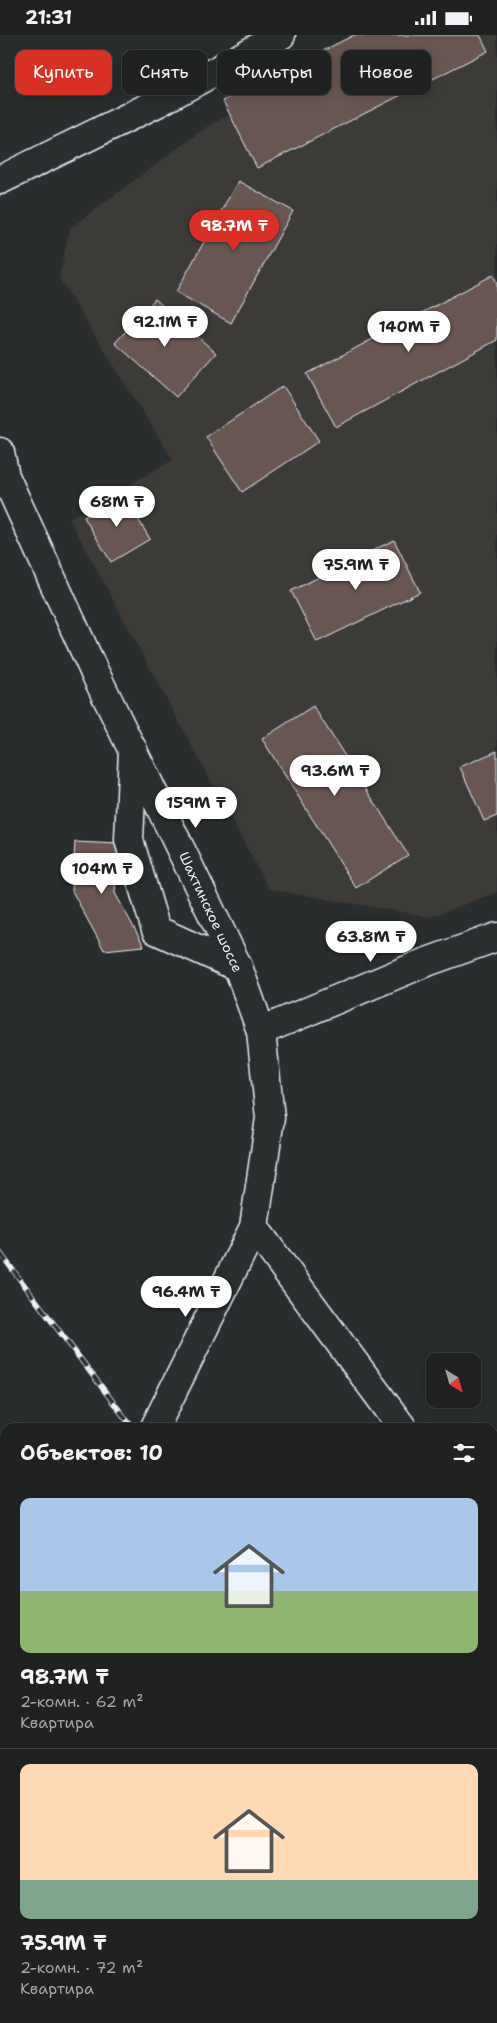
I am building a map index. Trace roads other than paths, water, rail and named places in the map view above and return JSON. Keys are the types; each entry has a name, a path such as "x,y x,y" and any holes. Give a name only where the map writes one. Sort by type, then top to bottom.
{"main road":[{"path":"0,180 161,101 281,35"},
{"name":"Шахтинское шоссе","path":"0,452 5,476 93,669 238,967 261,1031 270,1118 254,1227 157,1423"},
{"path":"133,750 129,839 156,930 238,967"},
{"path":"261,1031 424,963 497,937"},
{"path":"254,1227 399,1423"}],"railway":[{"path":"0,1253 129,1423"}]}
